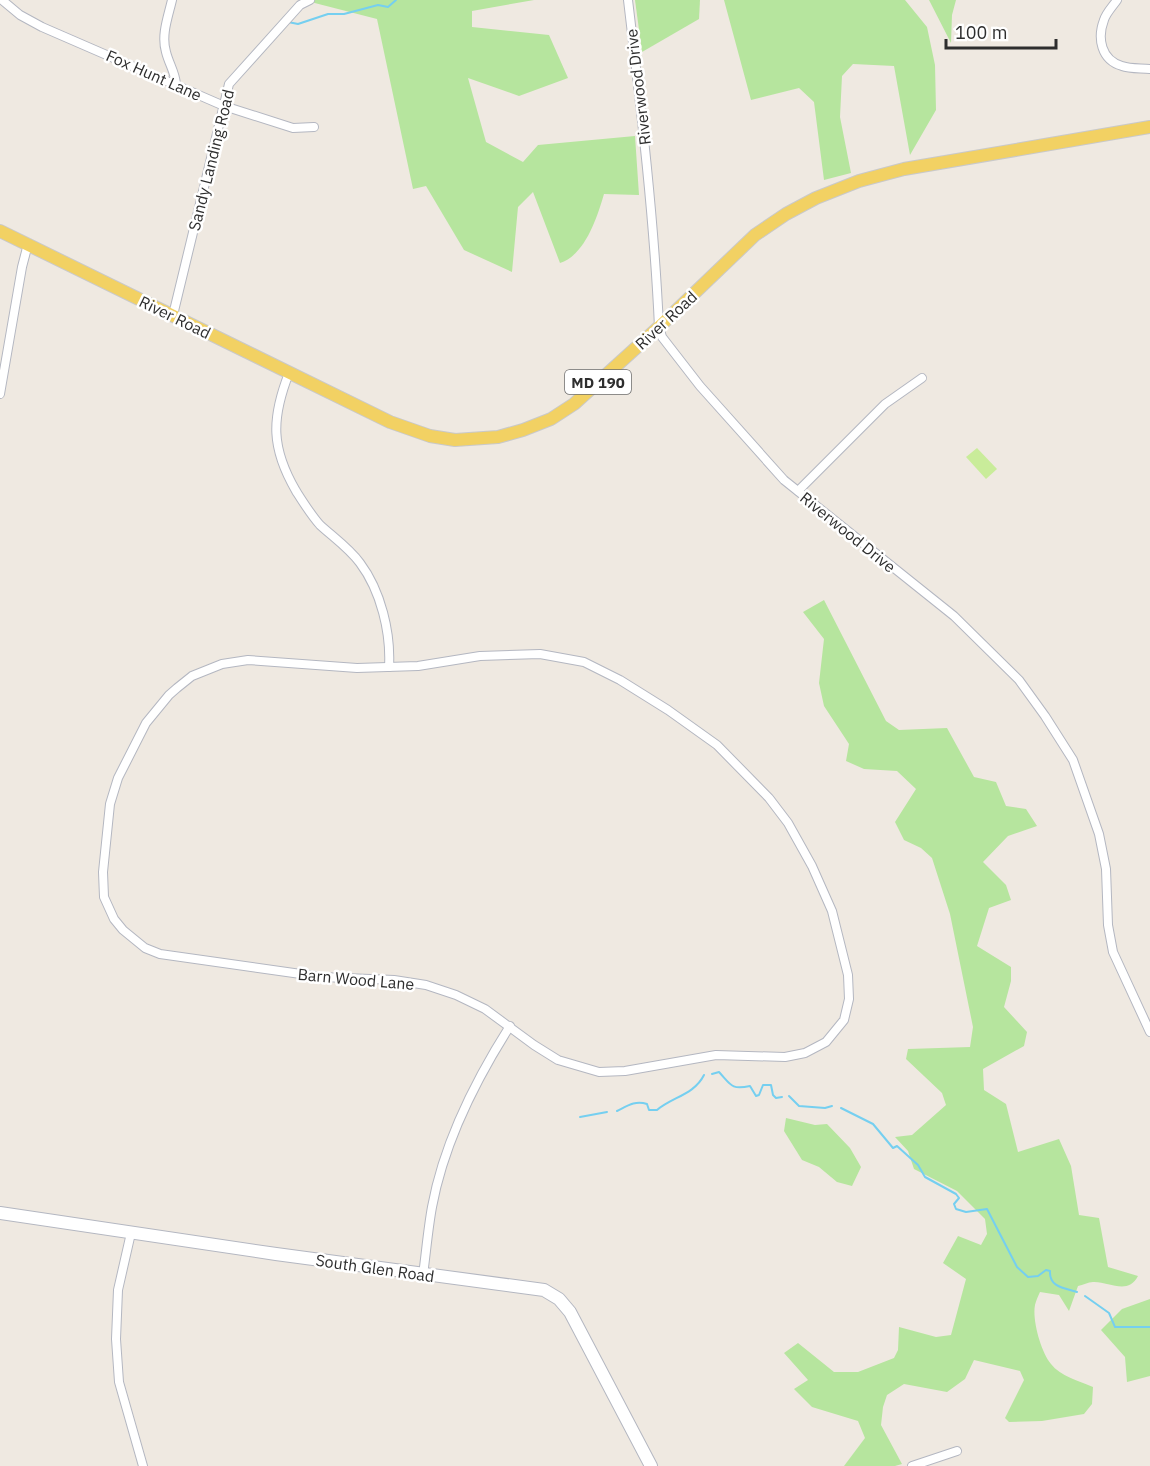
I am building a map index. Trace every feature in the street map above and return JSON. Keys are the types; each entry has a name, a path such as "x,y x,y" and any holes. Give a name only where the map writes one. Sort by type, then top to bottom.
{"main road":[{"name":"River Road","path":"0,231 390,422 430,436 455,440 498,437 551,419 574,404 755,235 786,214 816,198 859,180 904,169 1150,127"},
{"name":"South Glen Road","path":"0,1213 423,1275 533,1287 549,1293 559,1299 570,1312 651,1466"}],"street":[{"name":"Fox Hunt Lane","path":"2,0 20,15 42,27 224,106 293,128 314,128"},
{"path":"172,0 164,40 166,52 176,74 176,84"},
{"name":"Sandy Landing Road","path":"173,315 229,84 300,5 310,0"},
{"name":"Riverwood Drive","path":"628,0 653,217 659,327 662,337 700,386 784,480 954,616 1019,680 1045,716 1073,760 1100,834 1106,869 1108,925 1113,952 1150,1032"},
{"path":"1117,0 1104,18 1101,48 1109,60 1121,66 1150,69"},
{"path":"0,394 28,244"},
{"path":"289,373 276,416 277,451 285,472 302,501 319,523 360,563 374,589 383,614 390,646 389,667"},
{"path":"798,491 885,404 922,378"},
{"name":"Barn Wood Lane","path":"540,654 584,662 620,680 717,745 769,798 788,823 812,866 832,911 848,975 849,999 844,1020 835,1032 826,1042 813,1050 785,1057 716,1055 625,1071 599,1072 558,1060 485,1009 456,995 426,986 394,980 322,977 160,954 145,948 123,930 114,919 104,897 103,872 110,804 129,754 146,723 169,694 192,676 222,664 248,660 327,667 389,667 418,666 480,656 540,654"},
{"path":"423,1275 432,1206 446,1154 463,1111 491,1056 510,1026"},
{"path":"131,1233 118,1290 116,1339 119,1382 143,1466"},
{"path":"912,1466 957,1451"}],"green space":[{"path":"303,0 534,0 472,11 472,27 549,35 568,78 519,96 468,78 486,142 523,162 538,145 635,136 639,195 604,194 594,224 583,244 569,259 560,263 533,192 518,207 512,272 464,250 426,186 413,189 377,19"},
{"path":"635,0 700,0 699,19 642,52"},
{"path":"724,0 905,0 927,27 935,65 936,110 910,155 894,66 853,64 842,76 840,117 851,173 824,180 814,102 799,88 751,100"},
{"path":"929,0 956,0 952,15 951,43"},
{"path":"977,448 997,469 986,479 966,457"},
{"path":"824,600 886,721 899,730 947,728 974,777 996,782 1006,806 1026,809 1037,826 1008,836 983,862 1006,885 1011,900 989,908 977,946 1011,967 1011,981 1004,1007 1027,1032 1024,1046 983,1069 984,1090 1006,1104 1018,1152 1059,1139 1071,1166 1079,1215 1099,1218 1108,1267 1138,1276 1134,1282 1123,1286 1089,1282 1078,1286 1069,1311 1059,1295 1040,1292 1037,1298 1034,1311 1036,1327 1047,1359 1059,1372 1093,1387 1092,1404 1084,1414 1042,1421 1009,1422 1005,1418 1024,1380 1020,1371 974,1360 965,1379 947,1392 904,1384 887,1395 881,1425 902,1464 895,1466 844,1466 865,1438 858,1421 812,1407 794,1389 808,1380 784,1353 798,1343 834,1372 858,1372 894,1358 898,1350 899,1327 936,1337 951,1335 966,1279 943,1263 958,1236 981,1245 987,1234 985,1219 957,1191 914,1169 908,1151 895,1137 912,1135 946,1105 942,1093 906,1059 908,1049 970,1047 973,1027 950,914 932,858 921,848 904,840 895,822 916,789 897,771 864,769 846,761 849,744 824,706 819,683 824,639 803,612"},
{"path":"786,1118 815,1125 827,1124 850,1148 861,1167 852,1186 837,1182 819,1167 802,1160 784,1131"},
{"path":"1150,1299 1150,1376 1127,1382 1125,1357 1101,1330 1122,1309"}],"waterway":[{"path":"288,22 298,24 328,14 344,14 378,5 388,7 396,0"},
{"path":"712,1074 719,1072 735,1087 750,1086 756,1096 759,1095 763,1085 771,1085 773,1095 776,1098 782,1097"},
{"path":"617,1111 639,1103 647,1104 649,1110 657,1110 695,1087 704,1075"},
{"path":"789,1096 799,1106 825,1108 832,1106"},
{"path":"841,1108 873,1124 893,1148 897,1146 918,1165 925,1177 956,1194 959,1198 954,1204 956,1209 966,1212 987,1209 1017,1267 1028,1277 1038,1276 1046,1270 1050,1271 1055,1284 1077,1292"},
{"path":"580,1117 607,1112"},
{"path":"1085,1296 1109,1313 1115,1327 1150,1327"}]}
